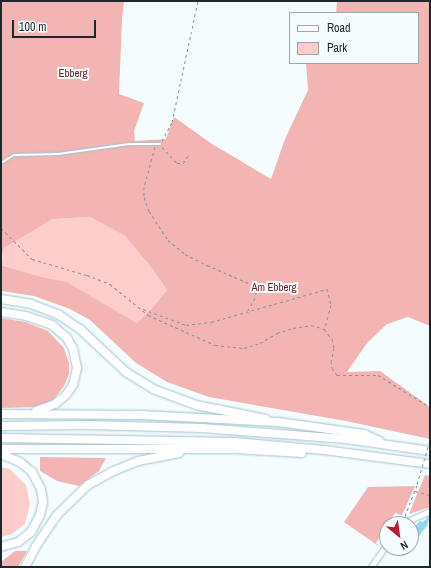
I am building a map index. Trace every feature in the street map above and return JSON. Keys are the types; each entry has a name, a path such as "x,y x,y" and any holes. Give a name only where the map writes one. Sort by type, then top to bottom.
{"highway":[{"path":"1,299 31,304 59,315 80,329 126,372 140,382 167,396 196,405 278,422 364,434 387,445"},
{"path":"1,312 26,316 42,321 58,329 71,343 77,368 73,385 66,395 55,404 36,412 1,414"},
{"path":"1,414 142,415 278,422"},
{"path":"1,426 89,425 202,428 346,439 430,451"},
{"path":"1,438 235,442 332,451 430,464"},
{"path":"1,449 234,449 325,455 430,469"},
{"path":"25,567 36,546 56,516 78,493 100,477 138,460 174,454 234,449"},
{"path":"1,454 20,462 32,472 41,489 42,502 38,520 31,532 18,542 1,547"}],"street":[{"path":"418,516 430,511"},
{"path":"371,567 379,556"}],"lane":[{"path":"1,163 14,155 58,154 129,144 160,144"}],"path":[{"path":"190,153 183,163 177,163 160,144 172,122 198,1"},
{"path":"156,144 144,187 144,197 150,210 168,240 185,254 206,266 253,285 256,292 255,298 248,311"},
{"path":"1,228 32,259 87,275 110,284 148,315 215,345 237,349 252,346 277,333 293,328 311,325 324,329 332,339 334,348 331,361 332,368 337,376 378,375 430,407"},
{"path":"140,308 186,325 212,322 327,289 331,305 324,329"},
{"path":"405,516 415,491 430,440"},
{"path":"415,491 430,495"}],"green space":[{"name":"Am Ebberg","path":"1,1 124,1 119,94 144,103 134,131 135,141 166,139 174,117 212,144 271,179 285,139 308,90 306,64 419,64 419,12 336,12 337,1 430,1 430,326 408,317 387,324 367,343 347,372 380,371 430,407 430,439 346,421 209,397 167,382 136,363 90,320 70,309 34,296 1,291 1,265 38,276 67,282 137,323 167,290 151,267 125,236 90,217 53,219 4,248 1,260"},
{"path":"90,217 125,236 151,267 167,290 137,323 67,282 38,276 1,265 4,248 53,219"},
{"path":"1,318 25,322 48,331 64,348 69,363 69,374 64,386 53,400 35,407 1,408"},
{"path":"40,457 106,458 99,471 79,486 57,481 40,471"},
{"path":"1,467 10,469 26,485 30,504 25,524 12,534 1,537"},
{"path":"425,475 430,476 430,507 409,514"},
{"path":"415,486 402,515 395,513 393,516 379,516 379,538 376,543 379,546 344,522 368,487"},
{"path":"15,551 27,551 18,567 1,567 1,562"}],"building":[{"path":"430,515 427,526 419,536 419,522 423,522"}],"park label":[{"name":"Ebberg","path":"73,73"}]}
